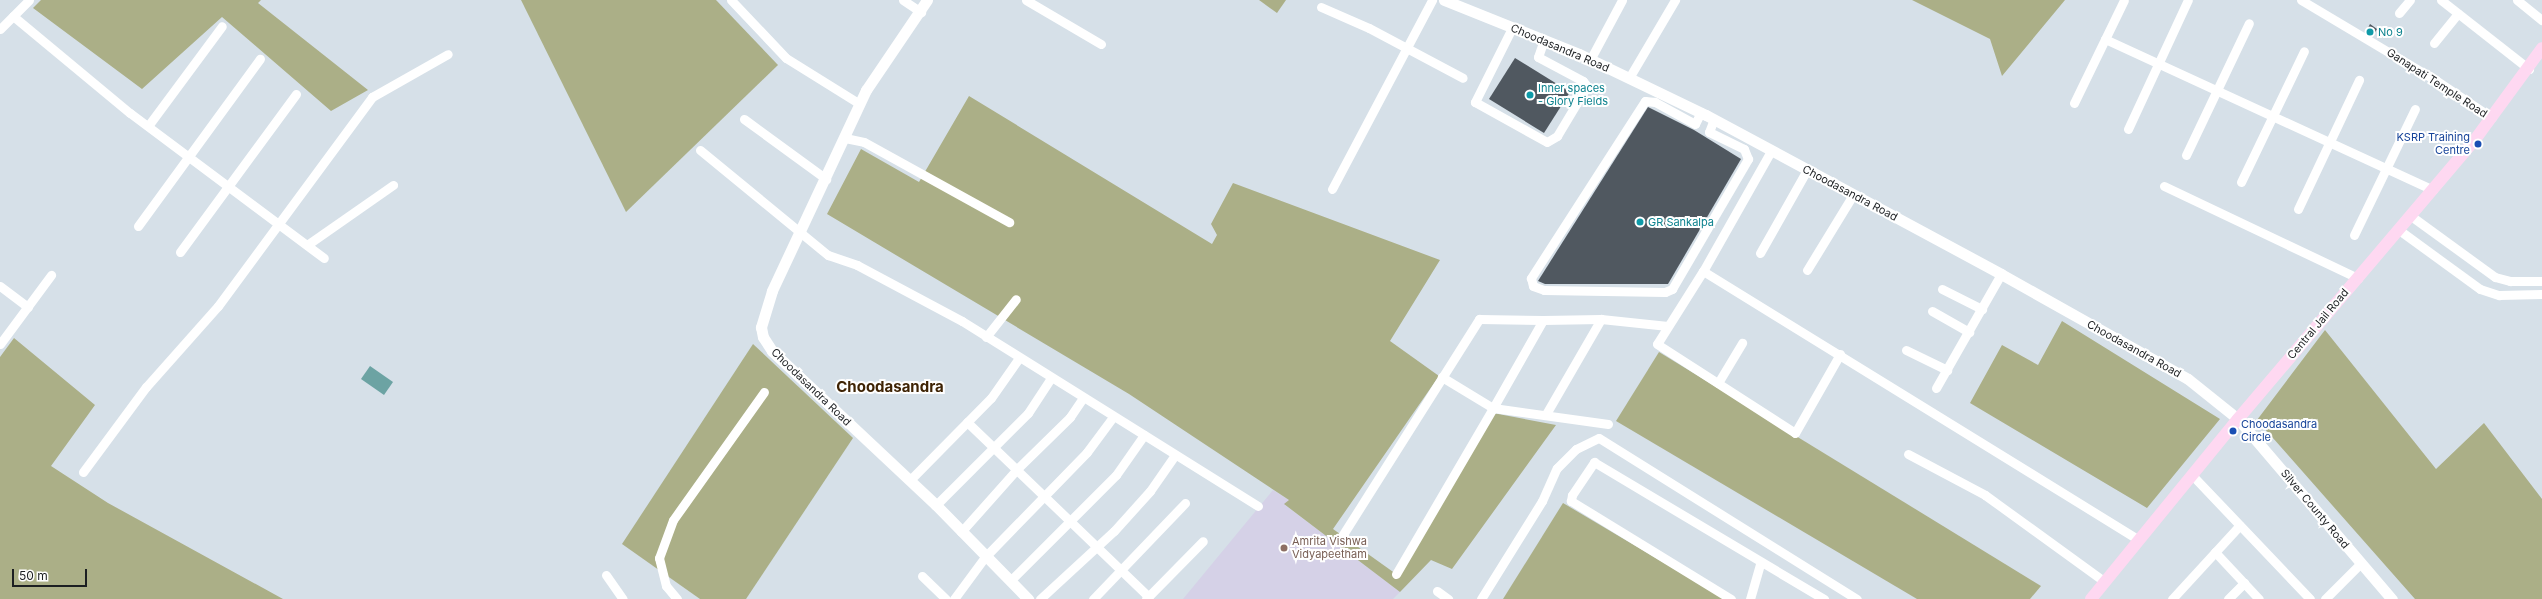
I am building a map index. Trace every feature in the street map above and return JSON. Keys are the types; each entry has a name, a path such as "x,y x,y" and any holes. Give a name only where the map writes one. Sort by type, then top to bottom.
{"main road":[{"name":"Central Jail Road","path":"2091,599 2238,419 2433,190 2492,118 2529,69 2542,48"}],"street":[{"path":"0,29 29,0"},
{"path":"731,0 786,58 860,104"},
{"path":"903,0 921,12"},
{"name":"Choodasandra Road","path":"927,0 921,12 866,90 826,179 772,291 761,327 763,337 772,351 936,505 985,557 1028,599"},
{"path":"1026,0 1101,44"},
{"path":"1332,189 1432,0"},
{"name":"Choodasandra Road","path":"1444,0 1590,60 1701,112 2001,274 2188,379 2238,419"},
{"path":"1590,60 1622,0"},
{"path":"1629,78 1675,0"},
{"path":"2074,103 2124,0"},
{"path":"2128,129 2188,0"},
{"name":"Ganapati Temple Road","path":"2301,0 2437,81 2492,118"},
{"path":"2399,13 2410,0"},
{"path":"2441,0 2529,69"},
{"path":"2517,0 2542,20"},
{"path":"1321,7 1407,48 1463,78"},
{"path":"2434,43 2458,13"},
{"path":"13,16 148,126 324,258"},
{"path":"2186,155 2249,23"},
{"path":"148,126 222,26"},
{"path":"1512,28 1475,102 1547,142 1557,136 1587,86 1583,81 1538,56 1544,40"},
{"path":"2105,39 2218,89 2433,190"},
{"path":"2241,182 2304,51"},
{"path":"83,472 146,387 218,306 372,97 448,54"},
{"path":"138,226 260,59"},
{"path":"2298,209 2328,141 2359,80"},
{"path":"180,252 296,94"},
{"path":"1646,101 1655,102 1709,132 1744,149 1748,159 1672,289 1665,292 1566,291 1533,286 1531,278 1646,101"},
{"path":"2354,234 2415,109"},
{"path":"1695,124 1701,112"},
{"path":"744,118 826,179"},
{"path":"1709,132 1714,120"},
{"path":"845,138 864,142 1009,222"},
{"path":"700,150 799,234 828,254 891,282 986,337 1258,506"},
{"path":"1771,151 1703,271 1658,344 1795,433 1840,354"},
{"path":"1760,253 1807,170"},
{"path":"306,245 393,185"},
{"path":"2164,186 2358,278"},
{"path":"1807,270 1853,195"},
{"path":"2411,216 2495,277 2510,281 2542,281"},
{"path":"2399,230 2480,289 2499,295 2542,294"},
{"path":"1703,271 1840,354 2139,540"},
{"path":"1936,388 2001,274"},
{"path":"0,344 51,275"},
{"path":"2490,292 2495,277"},
{"path":"0,286 28,306"},
{"path":"1942,289 1982,309"},
{"path":"986,337 1016,299"},
{"path":"1932,311 1969,332"},
{"path":"1342,536 1479,319 1601,319 1668,326"},
{"path":"1546,414 1601,319"},
{"path":"1396,574 1543,320"},
{"path":"1718,383 1742,343"},
{"path":"1906,350 1947,370"},
{"path":"910,480 991,398 1019,358"},
{"path":"1442,377 1493,408 1546,414 1608,424"},
{"path":"936,505 1028,413 1051,378"},
{"path":"677,599 666,586 659,558 673,520 764,392"},
{"path":"961,532 1018,468 1056,432 1083,398"},
{"path":"954,599 985,557 1044,493 1087,452 1113,416"},
{"name":"Silver County Road","path":"2238,419 2392,599"},
{"path":"967,422 1072,520 1122,569 1147,598 1203,541"},
{"path":"1010,581 1072,520 1128,461 1144,435"},
{"path":"1481,599 1542,501 1557,468 1576,449 1599,438 1856,599"},
{"path":"1908,454 1985,496 2105,582"},
{"path":"1040,599 1097,546 1150,491 1175,455"},
{"path":"1731,599 1571,501 1594,462 1760,563 1824,599"},
{"path":"2192,475 2310,599"},
{"path":"1093,599 1185,503"},
{"path":"2172,599 2240,525"},
{"path":"2215,552 2259,599"},
{"path":"1750,599 1760,563"},
{"path":"2325,599 2361,563"},
{"path":"606,575 623,599"},
{"path":"922,576 946,599"},
{"path":"2228,599 2244,583"},
{"path":"1437,591 1448,599"}],"shaded area":[{"path":"41,0 261,0 258,3 368,90 331,111 222,17 142,89 33,8"},
{"path":"521,0 716,0 778,65 626,212"},
{"path":"1259,0 1286,0 1277,13"},
{"path":"1912,0 2065,0 2002,76 1990,39"},
{"path":"969,96 1212,244 1217,235 1211,224 1233,183 1440,260 1390,341 1439,376 1333,529 1396,574 1493,413 1556,425 1452,569 1431,560 1400,592 1284,504 1289,500 1129,394 827,214 861,149 919,182"},
{"path":"2062,321 2220,419 2147,508 1970,403 2002,345 2038,365"},
{"path":"2325,330 2436,469 2484,423 2542,499 2542,599 2415,599 2257,420"},
{"path":"14,338 95,405 51,466 108,503 283,599 0,599 0,357"},
{"path":"753,344 853,438 746,599 700,599 622,544"},
{"path":"1659,352 2041,586 2030,599 1917,599 1616,421"},
{"path":"370,366 393,382 384,395 361,379"},
{"name":"Amrita Vishwa Vidyapeetham","path":"1273,490 1289,500 1285,505 1400,592 1393,599 1183,599"},
{"path":"1563,503 1725,599 1503,599"}],"building":[{"name":"No 9","path":"2370,24 2377,29 2373,36 2366,32"},
{"name":"Inner spaces - Glory Fields","path":"1515,58 1570,92 1544,133 1489,99"},
{"name":"GR Sankalpa","path":"1648,107 1694,130 1741,159 1668,284 1545,284 1538,281"}],"place":[{"name":"No 9","path":"2370,32"},
{"name":"Inner spaces - Glory Fields","path":"1530,95"},
{"name":"KSRP Training Centre","path":"2478,144"},
{"name":"GR Sankalpa","path":"1640,222"},
{"name":"Choodasandra Circle","path":"2233,431"},
{"name":"Amrita Vishwa Vidyapeetham","path":"1284,548"}],"district":[{"name":"Choodasandra","path":"890,387"}]}
